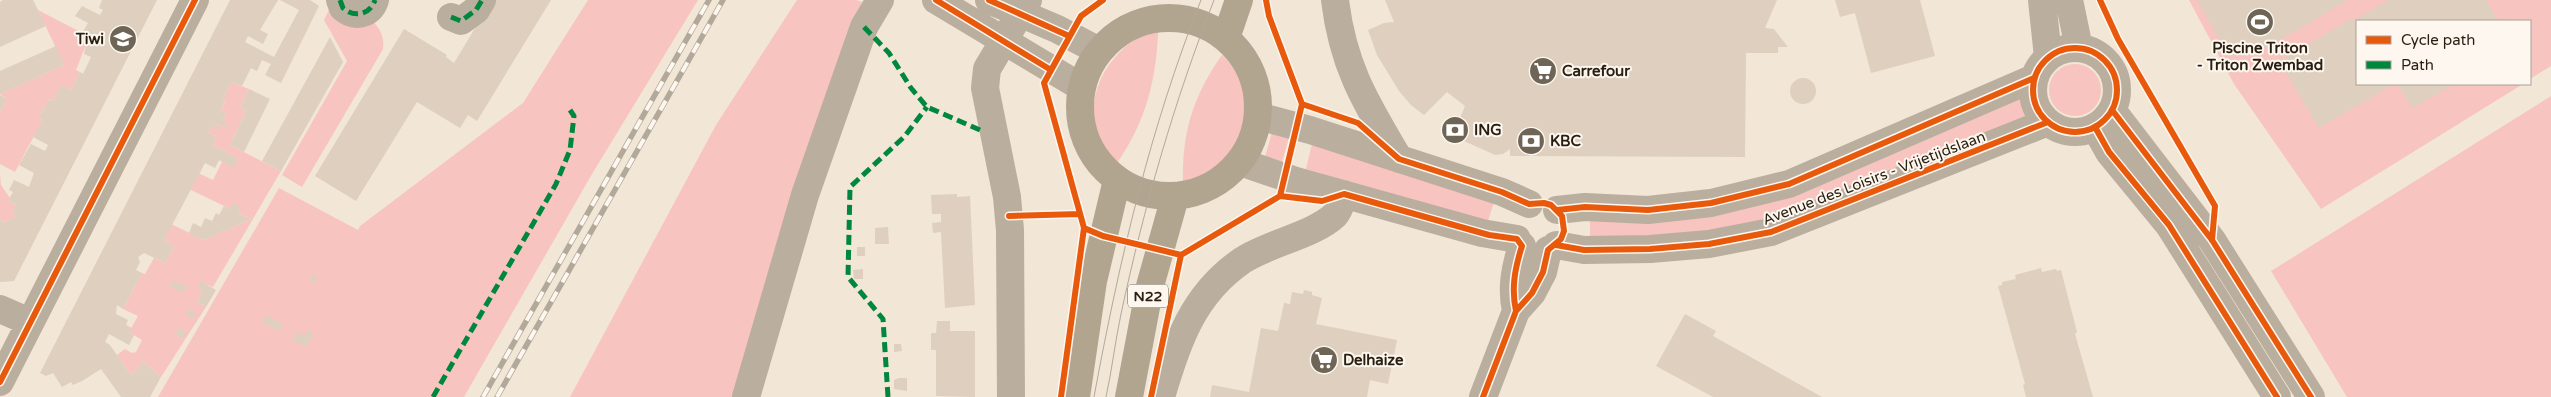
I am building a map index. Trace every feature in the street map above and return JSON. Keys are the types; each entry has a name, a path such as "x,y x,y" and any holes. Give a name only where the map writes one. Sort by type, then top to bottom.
{"main road":[{"path":"1226,38 1239,0"},
{"path":"1175,9 1226,38 1241,54 1252,73 1258,94 1258,116 1252,140 1240,162 1215,184 1200,191 1175,197 1150,195 1127,187 1117,180 1098,162 1085,139 1079,114 1081,87 1088,68 1098,51 1113,37 1131,26 1175,9"},
{"path":"1076,397 1093,281 1117,180"},
{"name":"N22","path":"1129,397 1150,286 1175,197"}],"street":[{"path":"1,385 30,322 195,0"},
{"path":"340,0 343,8 354,14 366,13 372,8 375,0"},
{"path":"451,17 460,21 476,10 482,0"},
{"path":"746,397 805,195 864,27 880,0"},
{"path":"936,0 1003,42 1081,87"},
{"path":"989,0 1024,7 1057,29 1098,51"},
{"path":"1335,0 1347,61 1362,96 1399,159"},
{"path":"2042,0 2041,68 2034,102 2042,117 2048,122 2055,127 2071,132 2103,118"},
{"path":"2069,0 2079,48"},
{"path":"1011,397 1010,230 1007,197 985,88 987,69 1024,7"},
{"path":"2041,68 2062,50 2079,48 2101,57 2112,70 2117,86 2103,118 2109,152 2169,225 2277,397"},
{"name":"Avenue des Loisirs - Vrijetijdslaan","path":"1557,210 1592,207 1648,210 1711,203 1789,184 2041,68"},
{"path":"1258,116 1310,130 1502,192 1529,204"},
{"path":"2103,118 2212,240 2311,397"},
{"name":"Avenue des Loisirs - Vrijetijdslaan","path":"1240,162 1489,235 1536,245 1584,250 1650,249 1709,244 1771,232 2048,122"},
{"path":"1161,397 1185,325 1222,278 1243,260 1270,245 1320,225 1336,214 1344,194"},
{"path":"1484,397 1516,311 1512,293 1516,265 1536,245 1564,231 1562,216 1557,210 1544,202 1529,204 1522,208 1514,223 1536,245"},
{"path":"0,309 30,322"}],"shaded area":[{"path":"334,0 360,13 375,24 383,39 383,49 302,187 282,175 347,61 324,20"},
{"path":"588,0 698,0 592,174 464,397 158,397 279,188 358,230 360,226 523,103"},
{"path":"797,0 856,0 862,2 751,395 734,397 570,397 716,125"},
{"path":"2189,0 2551,0 2551,66 2531,78 2531,20 2356,20 2356,85 2521,85 2321,209 2234,84"},
{"path":"38,10 92,38 83,52 76,70 80,72 71,90 61,85 53,101 49,99 39,117 43,119 15,172 0,164 0,112 7,99 0,94 64,65"},
{"path":"1158,33 1152,85 1142,117 1127,148 1117,163 1106,150 1099,136 1094,107 1096,92 1110,64 1125,47 1143,36"},
{"path":"1222,55 1236,72 1243,90 1245,110 1241,130 1233,148 1220,164 1203,176 1183,183 1185,147 1191,115 1204,85"},
{"path":"2075,64 2089,68 2097,76 2101,90 2097,104 2089,112 2075,116 2061,112 2053,104 2049,90 2053,76 2061,68"},
{"path":"231,82 249,89 240,108 246,111 230,145 281,171 213,287 201,282 198,288 203,290 197,302 206,307 161,377 143,362 131,375 117,355 125,349 132,353 136,352 142,340 129,332 138,316 123,309 142,273 145,274 154,258 165,263 174,246 164,240 171,224 204,240 251,219 189,189 198,173 213,180 222,162 233,167 238,159 213,145 216,136 208,133 211,127 216,129 218,124 225,127 227,123 223,120 226,113 221,110 226,100 223,98"},
{"path":"2023,94 2033,122 1767,225 1590,243 1590,216 1660,217"},
{"path":"2551,96 2551,397 2347,397 2271,271"},
{"path":"1272,132 1289,137 1282,162 1265,157"},
{"path":"1312,144 1495,199 1487,224 1306,169"},
{"path":"0,174 1,185 10,198 8,201 16,205 12,212 17,216 3,223 0,218"}],"building":[{"path":"3,0 33,0 46,26 0,47 0,2"},
{"path":"102,0 157,0 14,281 0,282 0,218 3,223 17,216 12,212 16,205 8,201 13,192 9,190 14,180 29,187 34,173 19,165 31,144 45,151 48,145 33,137 43,119 39,117 49,99 53,101 61,85 71,90 80,72 83,74 91,57 84,54 86,44 92,38 82,33 88,23 75,16 82,6 100,15 103,10 99,8"},
{"path":"230,0 278,0 260,30 268,34 263,44 248,36 245,42 274,57 299,10 280,0 310,0 319,6 281,83 265,75 271,64 262,60 257,71 251,68 242,86 231,82 223,98 226,99 221,110 226,113 223,120 227,123 225,127 218,124 216,130 211,127 208,133 216,136 213,145 238,159 233,168 219,160 215,168 205,163 164,240 174,246 165,263 144,253 138,257 140,262 136,270 142,273 123,309 117,305 116,314 128,320 126,325 132,328 129,332 134,335 129,345 109,334 105,342 110,345 131,375 143,362 161,377 150,397 121,397 101,369 82,381 73,385 71,382 62,387 53,373 46,376 40,373"},
{"path":"492,0 551,0 477,121 468,115 460,128 417,102 356,201 315,176 404,29 447,55 446,57 454,63"},
{"path":"1385,0 1777,0 1765,28 1774,29 1788,47 1778,47 1778,53 1746,53 1745,157 1510,156 1510,149 1503,154 1495,155 1453,136 1465,106 1447,92 1424,115 1411,105 1399,91 1377,55 1368,30 1384,23 1394,22"},
{"path":"1835,0 1920,0 1935,56 1871,73 1855,13 1840,17"},
{"name":"Piscine Triton - Triton Zwembad","path":"2197,0 2348,0 2254,55 2247,44 2229,55"},
{"path":"2389,0 2486,0 2497,20 2359,20 2358,18"},
{"path":"2353,18 2356,23 2356,85 2392,85 2319,128 2279,61"},
{"path":"330,37 343,62 281,171 262,161"},
{"path":"56,46 64,65 0,94 0,71"},
{"path":"1803,78 1812,82 1816,91 1812,100 1803,104 1794,100 1790,91 1794,82"},
{"path":"2398,85 2452,85 2412,108"},
{"path":"249,89 270,99 244,152 230,145 246,111 240,108"},
{"path":"0,95 7,99 0,112"},
{"path":"957,194 957,197 970,196 975,305 945,308 941,232 933,233 932,223 941,222 941,214 932,214 931,195"},
{"path":"233,203 241,207 238,213 251,219 204,240 189,233 193,223 201,227 205,218 212,221 216,213 219,215 224,206 230,209"},
{"path":"888,227 889,244 875,244 875,228"},
{"path":"857,247 865,247 865,256 857,256"},
{"path":"2041,268 2042,272 2056,269 2057,271 2061,270 2077,332 2075,334 2093,397 2026,397 2023,385 2025,384 1998,286 2002,285 2002,282 2016,279 2015,275"},
{"path":"863,269 863,279 854,279 853,270"},
{"path":"313,274 318,278 314,283 309,280"},
{"path":"173,281 187,286 184,293 170,286"},
{"path":"201,281 216,290 206,307 197,302 203,290 198,288"},
{"name":"Delhaize","path":"1304,290 1322,298 1316,324 1397,340 1388,384 1370,380 1367,397 1210,397 1212,385 1249,392 1261,328 1278,331 1284,303 1290,304 1292,292 1303,294"},
{"path":"189,309 196,313 193,319 186,315"},
{"path":"1685,314 1716,331 1713,336 1822,397 1713,397 1656,366"},
{"path":"265,315 283,324 279,331 262,322"},
{"path":"937,321 950,321 950,331 975,331 975,397 936,396 936,350 931,350 931,333 936,333"},
{"path":"178,328 187,333 183,339 175,334"},
{"path":"308,330 314,334 306,347 293,340 297,332 304,336"},
{"path":"894,344 901,344 902,351 894,352"},
{"path":"907,378 907,391 894,389 894,380"}],"tram line":[{"path":"1094,397 1125,246 1151,146 1166,97 1201,0"},
{"path":"1106,397 1121,314 1150,195 1173,116 1214,0"}],"railway":[{"path":"483,397 709,0"},
{"path":"497,397 723,0"}],"marked path":[{"path":"340,0 343,8 357,14 366,12 375,0"},
{"path":"451,17 461,21 476,10 482,0"},
{"path":"864,27 889,53 911,88 927,107 980,130"},
{"path":"888,397 883,319 848,277 850,187 904,137 927,107"},
{"path":"433,397 556,184 570,150 574,116 570,110"}],"cycle path":[{"path":"0,382 195,0"},
{"path":"936,0 1051,70"},
{"path":"989,0 1069,36"},
{"path":"1061,397 1084,228 1044,83 1081,16 1103,0"},
{"path":"1266,0 1269,16 1302,104 1280,196"},
{"path":"2100,0 2118,39 2215,206 2212,240"},
{"path":"2075,48 2091,51 2105,60 2114,74 2117,90 2114,106 2105,120 2091,129 2075,132 2059,129 2045,120 2036,106 2033,90 2036,74 2045,60 2059,51 2075,48"},
{"path":"1557,210 1585,207 1648,210 1711,203 1789,184 2034,78"},
{"path":"1302,104 1358,123 1399,159 1502,192 1529,204 1544,203 1551,205 1562,216 1564,231 1561,239 1548,250 1543,272 1532,293 1516,311 1483,397"},
{"path":"2112,110 2212,240 2311,397"},
{"path":"1556,245 1584,250 1650,249 1709,244 1771,232 2048,122"},
{"path":"2095,127 2109,152 2169,225 2277,397"},
{"path":"1084,228 1103,236 1181,255 1280,196 1322,201 1344,194 1489,235 1517,239 1522,246 1514,278 1516,311"},
{"path":"1009,216 1080,214"},
{"path":"1151,397 1181,255"}],"place":[{"name":"Piscine Triton - Triton Zwembad","path":"2260,22"},
{"name":"Tiwi","path":"123,39"},
{"name":"Carrefour","path":"1543,71"},
{"name":"ING","path":"1455,130"},
{"name":"KBC","path":"1531,141"},
{"name":"Delhaize","path":"1324,360"}]}
